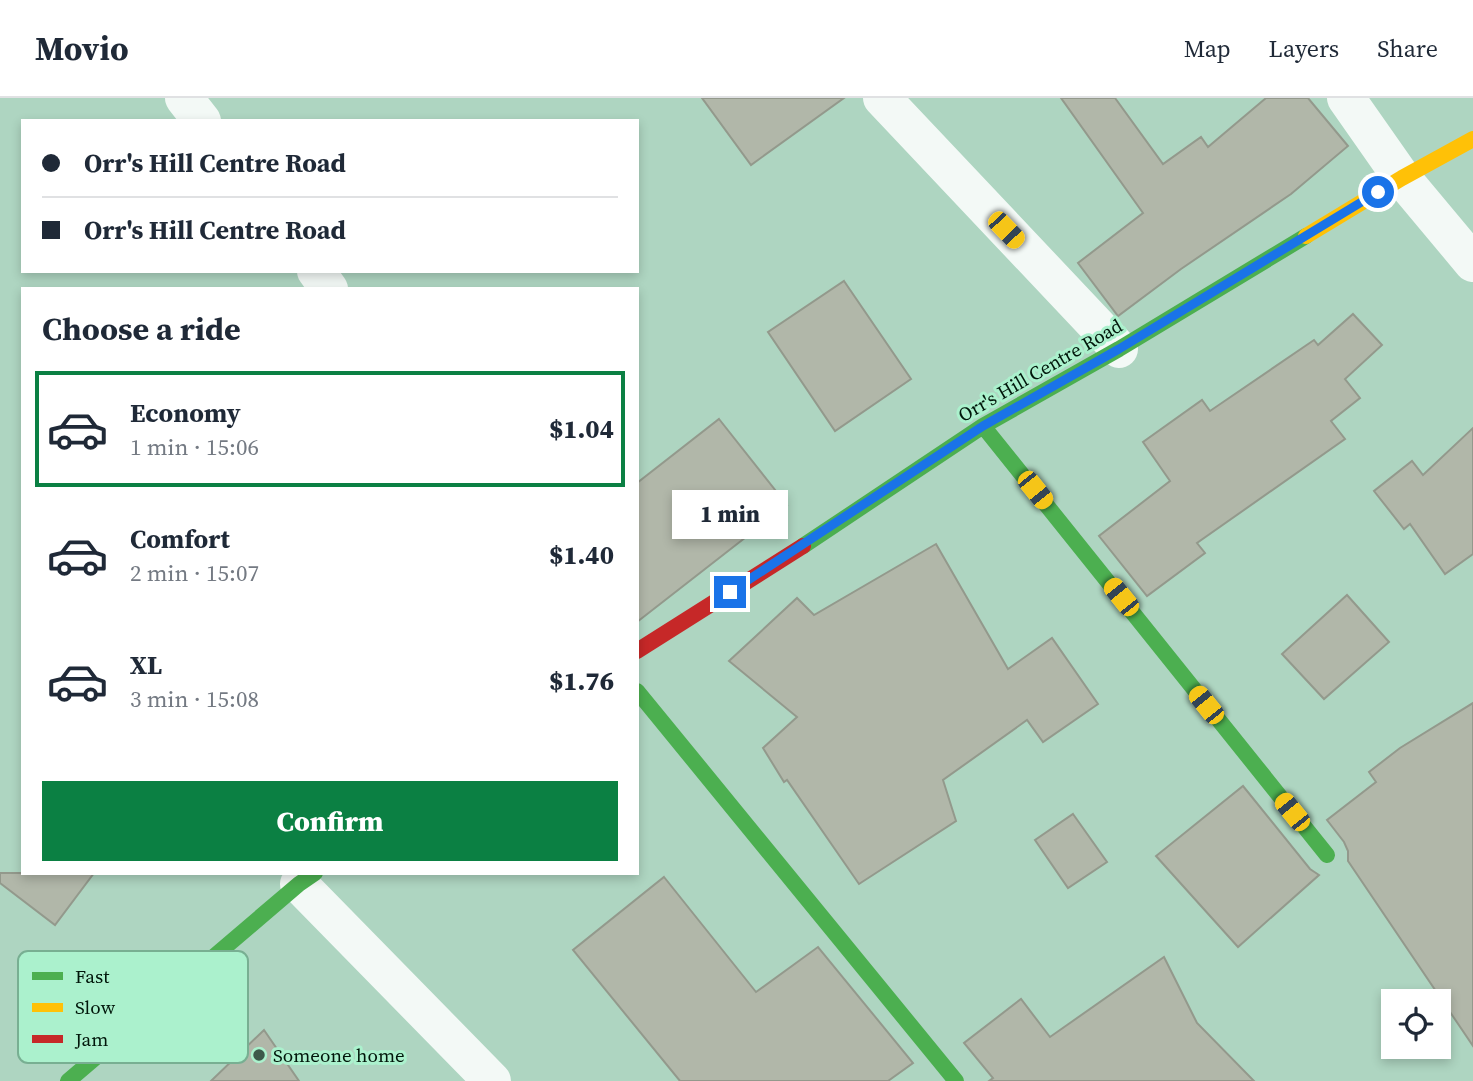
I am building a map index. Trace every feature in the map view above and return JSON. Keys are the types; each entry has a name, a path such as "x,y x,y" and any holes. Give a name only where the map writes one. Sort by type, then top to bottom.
{"street":[{"path":"184,98 200,119"},
{"path":"882,98 1119,349"},
{"path":"1346,98 1402,178 1473,263"},
{"name":"Orr's Hill Centre Road","path":"639,650 846,518 983,426 1119,349 1402,178 1473,139"},
{"path":"983,426 1327,855"},
{"path":"639,693 956,1081"},
{"path":"222,951 307,879 489,1080"},
{"path":"68,1081 89,1063"}],"building":[{"path":"702,98 844,98 751,165"},
{"path":"1061,98 1115,98 1163,164 1201,137 1208,147 1266,98 1308,98 1348,146 1291,194 1181,269 1118,316 1078,263 1143,213"},
{"path":"844,281 911,379 835,431 768,332"},
{"path":"1353,314 1382,345 1345,379 1360,398 1331,421 1345,439 1197,543 1205,553 1147,596 1099,536 1170,481 1143,442 1202,400 1210,411 1314,340 1318,345"},
{"path":"719,419 787,505 639,620 639,481"},
{"path":"1473,428 1473,554 1445,574 1410,524 1404,529 1374,491 1412,461 1423,475"},
{"path":"936,544 1008,669 1052,638 1098,704 1043,742 1027,720 943,780 956,821 859,884 787,780 784,782 763,748 797,717 729,661 797,598 814,615"},
{"path":"1347,595 1389,642 1324,699 1282,654"},
{"path":"1473,703 1473,1046 1451,1013 1451,989 1434,989 1348,861 1344,842 1327,820 1376,782 1369,772 1400,748"},
{"path":"1243,786 1310,869 1319,875 1238,947 1156,856"},
{"path":"1073,814 1107,862 1068,888 1035,840"},
{"path":"0,873 92,875 55,925 0,883"},
{"path":"664,877 756,992 818,947 913,1063 888,1081 680,1081 573,950"},
{"path":"1164,957 1197,1023 1254,1081 989,1081 993,1078 964,1043 1021,999 1050,1037"},
{"name":"Someone home","path":"264,1030 299,1081 211,1081 230,1063 248,1063 248,1045"}],"traffic: fast":[{"path":"803,546 983,426 1119,349 1306,236"},
{"path":"983,426 1327,855"},
{"path":"639,693 956,1081"},
{"path":"220,951 312,875"},
{"path":"68,1081 89,1063"}],"traffic: slow":[{"path":"1306,236 1473,139"}],"traffic: jam":[{"path":"639,650 803,546"}],"place":[{"name":"Someone home","path":"259,1055"}],"route":[{"path":"730,592 983,426 1119,349 1378,192"}]}
